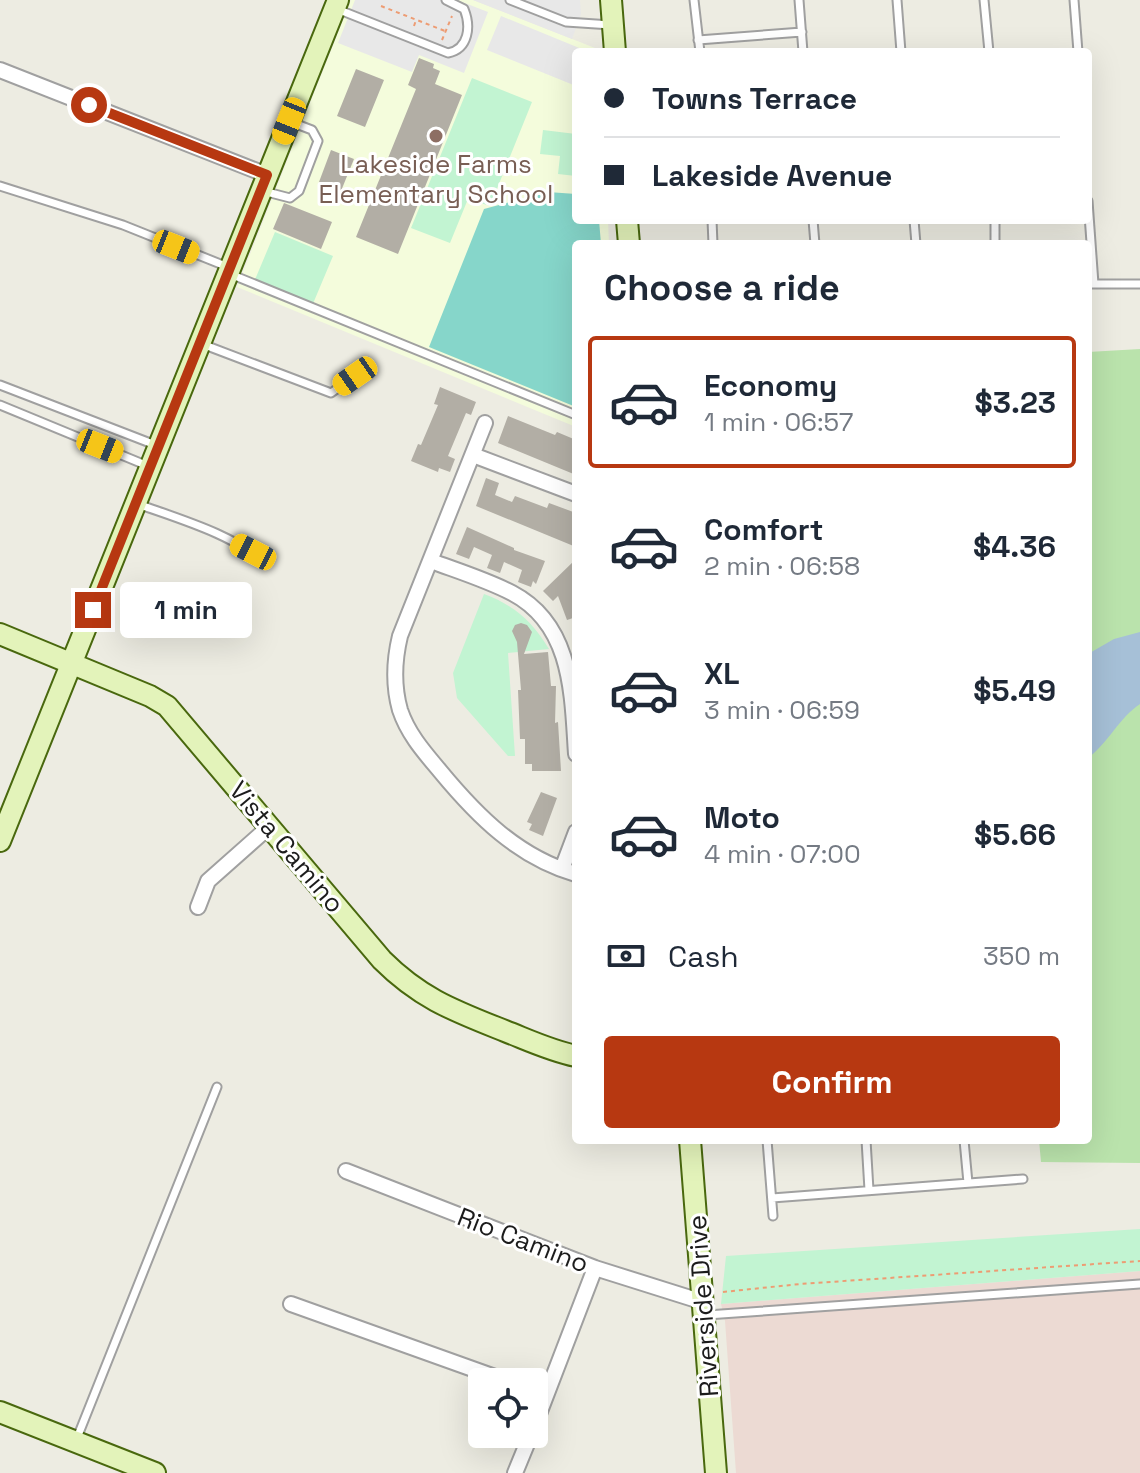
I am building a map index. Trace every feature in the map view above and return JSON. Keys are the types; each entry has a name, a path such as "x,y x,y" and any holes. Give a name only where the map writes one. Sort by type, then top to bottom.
{"street":[{"path":"611,0 615,48"},
{"path":"0,841 336,4"},
{"path":"0,70 264,183"},
{"path":"485,423 400,636 395,683 406,724 415,741 483,820 513,844 569,872"},
{"path":"473,455 572,492"},
{"path":"431,561 513,593 545,621 559,643 568,667 572,710"},
{"name":"Vista Camino","path":"0,634 167,706 404,982 449,1009 572,1055"},
{"path":"198,907 208,881 270,826"},
{"name":"Riverside Drive","path":"690,1144 716,1473"},
{"name":"Rio Camino","path":"346,1171 703,1308"},
{"path":"548,1375 595,1268"},
{"path":"291,1304 470,1368"},
{"path":"0,1412 155,1473"},
{"path":"515,1473 525,1448"}],"lane":[{"path":"336,4 448,53 454,52 465,41 469,28 467,14 457,4 446,0"},
{"path":"510,0 566,22 613,25"},
{"path":"694,0 699,48"},
{"path":"799,0 803,48"},
{"path":"897,0 901,48"},
{"path":"984,0 989,48"},
{"path":"1074,0 1078,48"},
{"path":"698,40 802,32"},
{"path":"264,183 290,198 299,191 318,141 312,130 289,121"},
{"path":"0,186 123,225 572,413"},
{"path":"1092,284 1140,284"},
{"path":"200,343 331,393 355,376"},
{"path":"0,385 159,446"},
{"path":"0,405 150,467"},
{"path":"136,504 228,539 253,552 259,562"},
{"path":"77,1440 217,1087"},
{"path":"767,1144 773,1216"},
{"path":"866,1144 869,1190"},
{"path":"964,1144 968,1183"},
{"path":"772,1198 1023,1179"},
{"path":"703,1308 1140,1284"}],"path":[{"path":"438,49 457,4"},
{"path":"381,6 445,31"},
{"path":"723,1292 1140,1261"}],"shaded area":[{"name":"Lakeside Farms Elementary School","path":"351,0 473,0 595,48 572,48 572,224 608,224 609,240 572,240 572,425 237,287"},
{"path":"355,0 457,0 488,12 464,73 419,55 412,72 338,43"},
{"path":"473,0 580,0 581,14 572,39"},
{"path":"501,16 579,48 572,48 572,84 487,50"},
{"path":"472,78 532,102 490,206 468,199 450,243 411,228"},
{"path":"543,130 572,134 572,176 558,174 560,156 540,154"},
{"path":"548,192 572,194 572,224 599,224 601,240 572,240 572,405 429,347 484,209"},
{"path":"275,232 333,256 312,306 254,282"},
{"path":"484,594 505,603 522,616 549,649 508,653 515,756 508,756 457,698 453,673"},
{"path":"1140,632 1140,704 1092,754 1092,652 1114,639"},
{"path":"1140,1229 1140,1271 721,1304 726,1256"},
{"path":"1140,1271 1140,1473 736,1473 725,1321 721,1304"}],"green space":[{"path":"1140,349 1140,1163 1041,1162 1039,1144 1092,1144 1092,352"}],"building":[{"path":"419,58 434,64 433,68 440,71 435,84 462,95 398,254 356,237 416,89 408,85"},
{"path":"356,69 384,80 365,127 337,116"},
{"path":"331,150 354,159 341,191 319,182"},
{"path":"284,203 332,222 321,249 273,229"},
{"path":"440,387 476,402 471,415 466,413 448,456 455,459 450,472 439,468 438,472 411,461 438,405 434,404"},
{"path":"508,416 555,435 557,432 572,438 572,473 498,443"},
{"path":"486,478 499,483 495,495 512,502 515,496 547,508 549,503 572,512 572,545 476,506"},
{"path":"467,527 545,561 536,584 533,581 531,587 518,582 522,570 504,562 500,573 487,568 492,555 474,547 469,559 456,554"},
{"path":"572,563 572,618 567,620 558,596 553,601 543,591"},
{"path":"521,623 532,632 524,654 548,652 551,686 556,686 555,723 558,722 561,771 532,771 532,764 525,764 525,739 520,739 518,690 521,690 517,642 512,631 515,625"},
{"path":"541,792 557,798 543,836 529,830 532,824 527,822"}],"place":[{"name":"Lakeside Farms Elementary School","path":"436,136"}],"route":[{"path":"89,105 267,175 93,610"}]}
